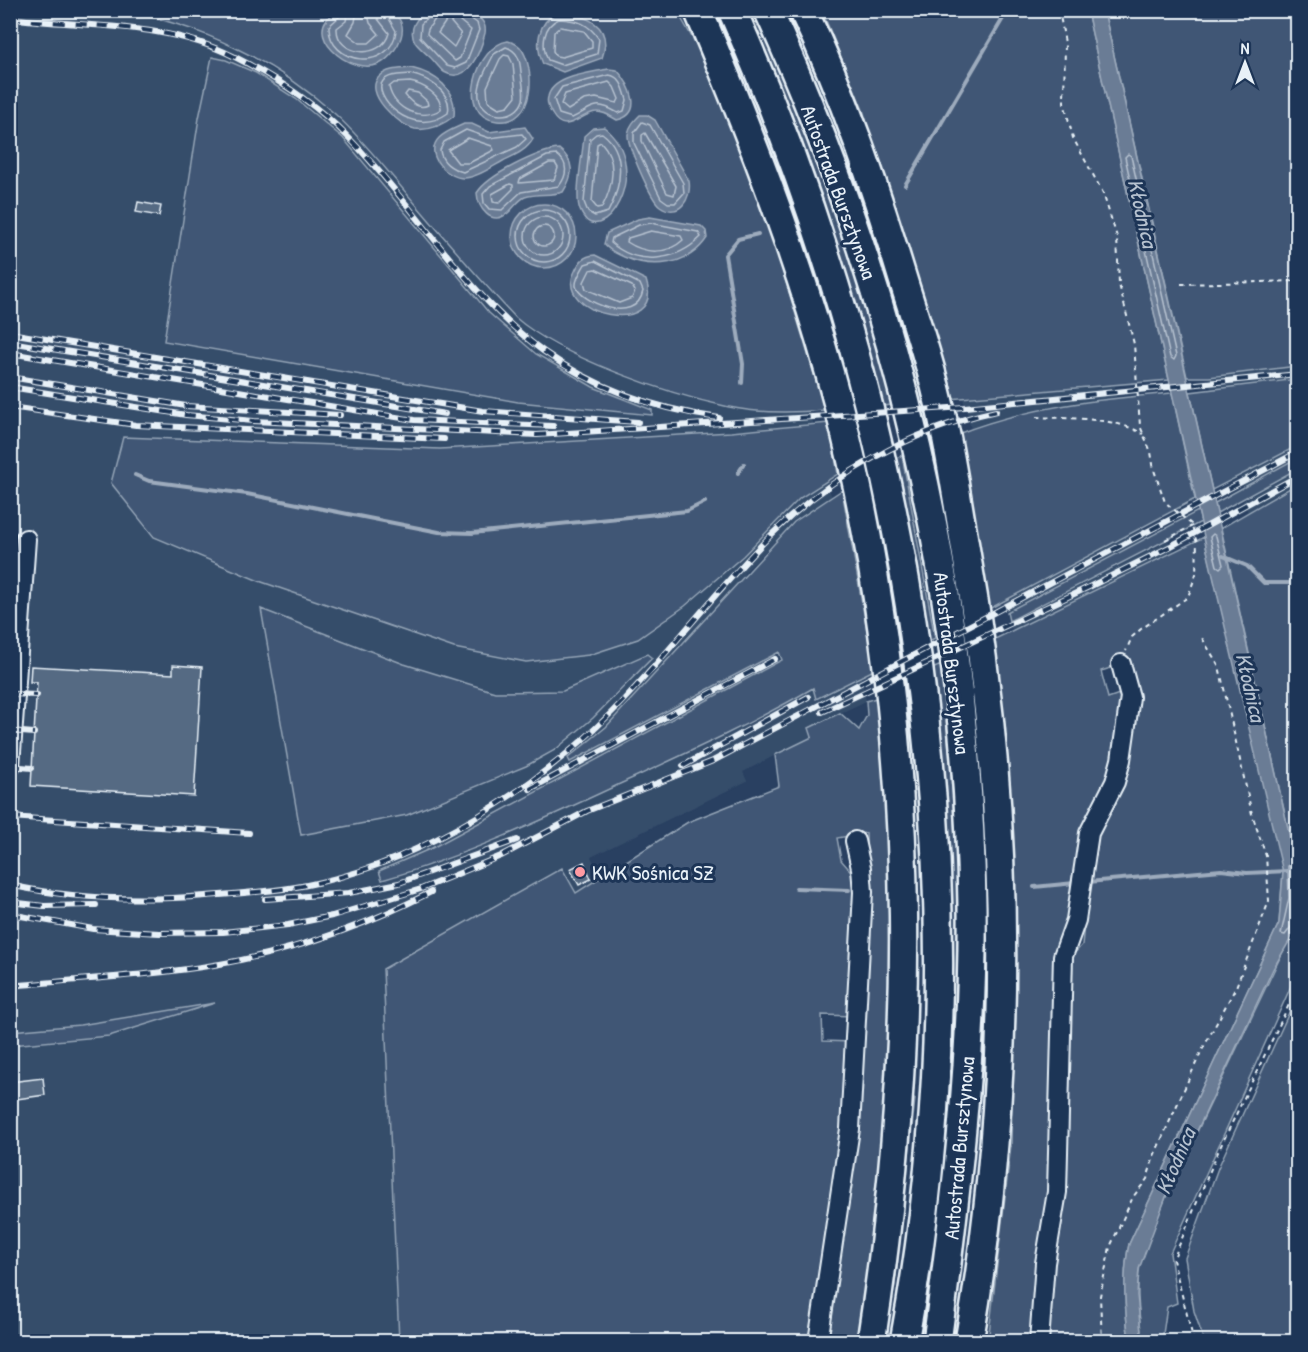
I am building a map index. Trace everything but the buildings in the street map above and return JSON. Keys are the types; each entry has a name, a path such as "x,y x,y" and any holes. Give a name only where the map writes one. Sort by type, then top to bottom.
{"highway":[{"path":"687,10 714,48"},
{"path":"698,10 754,143 812,313 857,488 876,591 889,689 903,854 904,1022 896,1159 871,1341"},
{"name":"Autostrada Bursztynowa","path":"732,10 802,184 849,327 887,483 922,684 932,799 937,909 936,1026 926,1181 904,1341"},
{"name":"Autostrada Bursztynowa","path":"768,10 818,128 893,357 924,474 957,675 969,815 972,920 967,1066 957,1182 937,1341"},
{"path":"808,17 884,218 932,374 952,469 985,668 998,802 1002,900 1001,1043 990,1195 969,1341"},
{"path":"974,1341 975,1306"}],"lane":[{"path":"10,766 26,539"},
{"path":"1039,1341 1045,1263 1057,1192 1063,956 1076,920 1089,833 1115,782 1121,760 1130,697 1121,664"},
{"path":"818,1341 850,1129 848,1029 863,892 855,841"}],"path":[{"path":"1059,10 1065,43 1064,102 1073,138 1103,193 1116,237 1119,284 1135,358 1137,408 1143,434 1151,452 1154,470 1165,502 1192,526 1197,543 1196,574 1191,591 1180,604 1132,637 1121,664"},
{"path":"1181,284 1298,281"},
{"path":"1035,417 1100,422 1124,426 1143,434"},
{"path":"1165,540 1192,526"},
{"path":"1102,1341 1100,1296 1110,1247 1133,1197 1147,1179 1154,1156 1201,1052 1236,987 1269,901 1266,856 1249,802 1219,666 1202,638"},
{"path":"1194,1341 1173,1260 1217,1154 1298,986"}],"shaded area":[{"path":"11,11 121,11 156,16 235,48 312,94 337,115 376,157 487,288 532,332 558,348 611,369 729,407 812,411 813,424 731,432 743,555 800,498 826,482 832,497 794,522 744,573 758,720 813,688 817,699 861,677 866,701 809,728 812,736 743,772 747,781 591,857 602,878 575,893 562,869 384,969 399,1341 11,1341 11,1045 109,1036 209,1005 80,1025 11,1031"},
{"path":"121,11 677,11 701,53 766,217 825,410 777,412 729,407 647,384 560,347 516,318 361,140 312,95 262,62 207,35 150,17"},
{"path":"746,11 756,11 828,193 857,278 892,405 883,406 840,255 807,155 768,58"},
{"path":"822,11 1087,11 1169,380 949,399 863,110"},
{"path":"1104,11 1297,11 1297,366 1209,377 1187,377"},
{"path":"212,57 226,60 256,73 296,99 343,138 489,313 536,354 593,387 652,410 652,415 518,402 164,341 199,118"},
{"path":"1297,366 1297,379 1211,389 1209,377"},
{"path":"1297,379 1297,446 1212,490 1190,392"},
{"path":"1115,386 1116,397 1048,408 971,429 963,398"},
{"path":"1172,393 1195,499 989,609 977,532 955,435 981,425 1035,411 1117,398"},
{"path":"829,423 838,474 800,498 743,556 685,606 638,639 589,655 526,662 454,648 259,581 154,537 111,483 123,437 440,449 731,432"},
{"path":"1297,446 1297,458 1244,486 1240,477"},
{"path":"902,455 935,638 929,641 896,458"},
{"path":"1297,458 1297,469 1217,513 1215,503"},
{"path":"1297,469 1297,484 1248,512 1243,501"},
{"path":"1297,484 1297,868 1221,528"},
{"path":"842,490 874,670 816,699 813,688 695,749 504,836 443,860 382,880 379,871 432,848 782,660 779,652 570,762 568,758 606,727 794,522"},
{"path":"1198,511 1201,522 1009,621 1007,612"},
{"path":"1143,528 1148,537 1007,612 1004,601"},
{"path":"1204,537 1280,853 1283,872 1279,923 1129,1244 1125,1305 1129,1341 1045,1341 1050,1264 1064,1189 1066,1061 1071,957 1082,945 1093,836 1121,780 1136,721 1132,689 1124,664 1101,671 1108,698 1122,693 1124,712 1116,758 1103,794 1082,832 1068,923 1056,962 1052,1182 1040,1263 1033,1341 988,1342 1011,1145 1014,1009 1014,874 993,640"},
{"path":"1168,541 1175,552 1012,630 1009,621"},
{"path":"261,609 404,664 495,692 563,691 647,654 652,658 593,718 555,750 526,766 407,815 301,835"},
{"path":"941,665 956,847 958,1030 950,1152 944,1199 924,1341 917,1342 929,1258 945,1090 949,921 941,753 932,669"},
{"path":"879,697 889,870 890,1080 874,1231 856,1341 825,1341 862,1068 868,956 866,833 837,838 841,860 855,876 853,1016 822,1015 823,1041 852,1042 814,1341 399,1341 383,969 562,868 576,893 688,822 779,786 775,755 812,737 809,728 840,713 859,730 867,715 866,701"},
{"path":"1297,922 1297,973 1170,1253 1177,1303 1167,1307 1163,1334 1165,1341 1142,1342 1138,1281 1146,1243"},
{"path":"1297,995 1297,1341 1204,1341 1194,1311 1185,1258 1218,1168"},
{"path":"215,1003 109,1036 11,1045 11,1031 80,1025"},
{"path":"915,1099 895,1285 885,1341 880,1342 908,1102"}],"water":[{"path":"377,10 396,16 401,22 402,30 398,45 381,63 368,66 343,59 325,40 323,30 326,20 337,12"},
{"name":"Kłodnica","path":"1087,11 1104,11 1297,868 1297,928 1273,969 1166,1197 1139,1269 1137,1295 1142,1342 1129,1341 1125,1281 1129,1244 1279,923 1283,872 1209,559"},
{"path":"470,12 484,23 483,40 472,64 460,74 452,75 442,71 417,44 412,33 414,24 428,13"},
{"path":"557,13 587,19 600,29 605,46 602,58 563,72 543,64 539,49 540,35 545,22"},
{"path":"508,41 519,46 525,56 529,67 529,93 526,105 519,114 510,120 497,121 484,116 476,107 473,95 475,81 487,54 497,45"},
{"path":"411,68 429,74 443,84 452,98 454,116 436,127 415,129 400,122 384,107 375,91 375,83 387,72"},
{"path":"608,69 617,70 630,90 633,105 631,112 626,117 617,120 599,112 590,113 568,124 557,121 548,104 551,90 564,80"},
{"path":"640,115 647,115 655,120 689,181 686,200 678,209 667,209 656,202 635,160 628,134 634,121"},
{"path":"464,124 472,124 489,132 525,127 533,139 520,152 485,171 475,176 458,177 439,164 434,151 439,138"},
{"path":"604,127 619,145 625,164 625,184 619,202 610,215 599,223 589,222 578,203 584,136 593,128"},
{"path":"559,149 568,158 571,169 563,192 525,197 502,217 491,217 483,210 477,193 483,186 502,172 527,159"},
{"path":"538,204 550,204 567,213 574,224 576,236 574,248 567,259 550,268 538,268 526,263 517,254 512,242 512,230 517,218 526,209"},
{"path":"650,217 701,226 706,231 707,238 690,254 658,264 624,257 604,244 607,233 638,219"},
{"path":"595,255 646,280 648,299 640,310 626,315 609,314 592,309 579,299 572,286 575,271 582,260"}],"waterway":[{"path":"905,185 1008,10"},
{"path":"742,383 743,364 725,255 738,239 758,234"},
{"path":"738,473 744,464"},
{"path":"135,475 149,481 247,494 439,532 472,533 687,511 705,502"},
{"path":"1223,556 1247,566 1264,583 1298,583"},
{"path":"1088,882 1221,870 1247,873 1287,871"},
{"path":"1034,887 1075,883"},
{"path":"796,888 849,890"}],"railway":[{"path":"10,18 152,31 207,45 264,73 308,102 348,137 489,303 543,351 605,387 672,409 719,418"},
{"path":"10,333 483,411 638,422"},
{"path":"10,342 445,414"},
{"path":"10,353 414,420 553,426"},
{"path":"10,387 186,415 254,421 537,435 965,407 1298,374"},
{"path":"10,377 186,406 340,415"},
{"path":"10,407 136,425 444,439"},
{"path":"10,885 59,894 132,899 181,898 264,891 307,885 360,871 439,838 514,793 582,740 633,690 750,556 794,513 820,493 847,474 904,442 965,419 996,411"},
{"path":"10,914 93,929 159,933 223,932 288,925 332,916 421,889 501,856 587,811 713,761 1298,452"},
{"path":"822,712 1089,587 1171,546 1298,476"},
{"path":"10,575 14,534"},
{"path":"530,789 775,659"},
{"path":"10,694 37,695"},
{"path":"683,766 808,697"},
{"path":"10,731 34,733"},
{"path":"10,766 32,768"},
{"path":"10,817 249,833"},
{"path":"265,899 349,893 399,883 517,840"},
{"path":"10,986 168,972 247,959 328,936 380,916 431,892"},
{"path":"10,902 44,906 96,905"}],"place":[{"name":"KWK Sośnica SZ","path":"580,872"}]}
